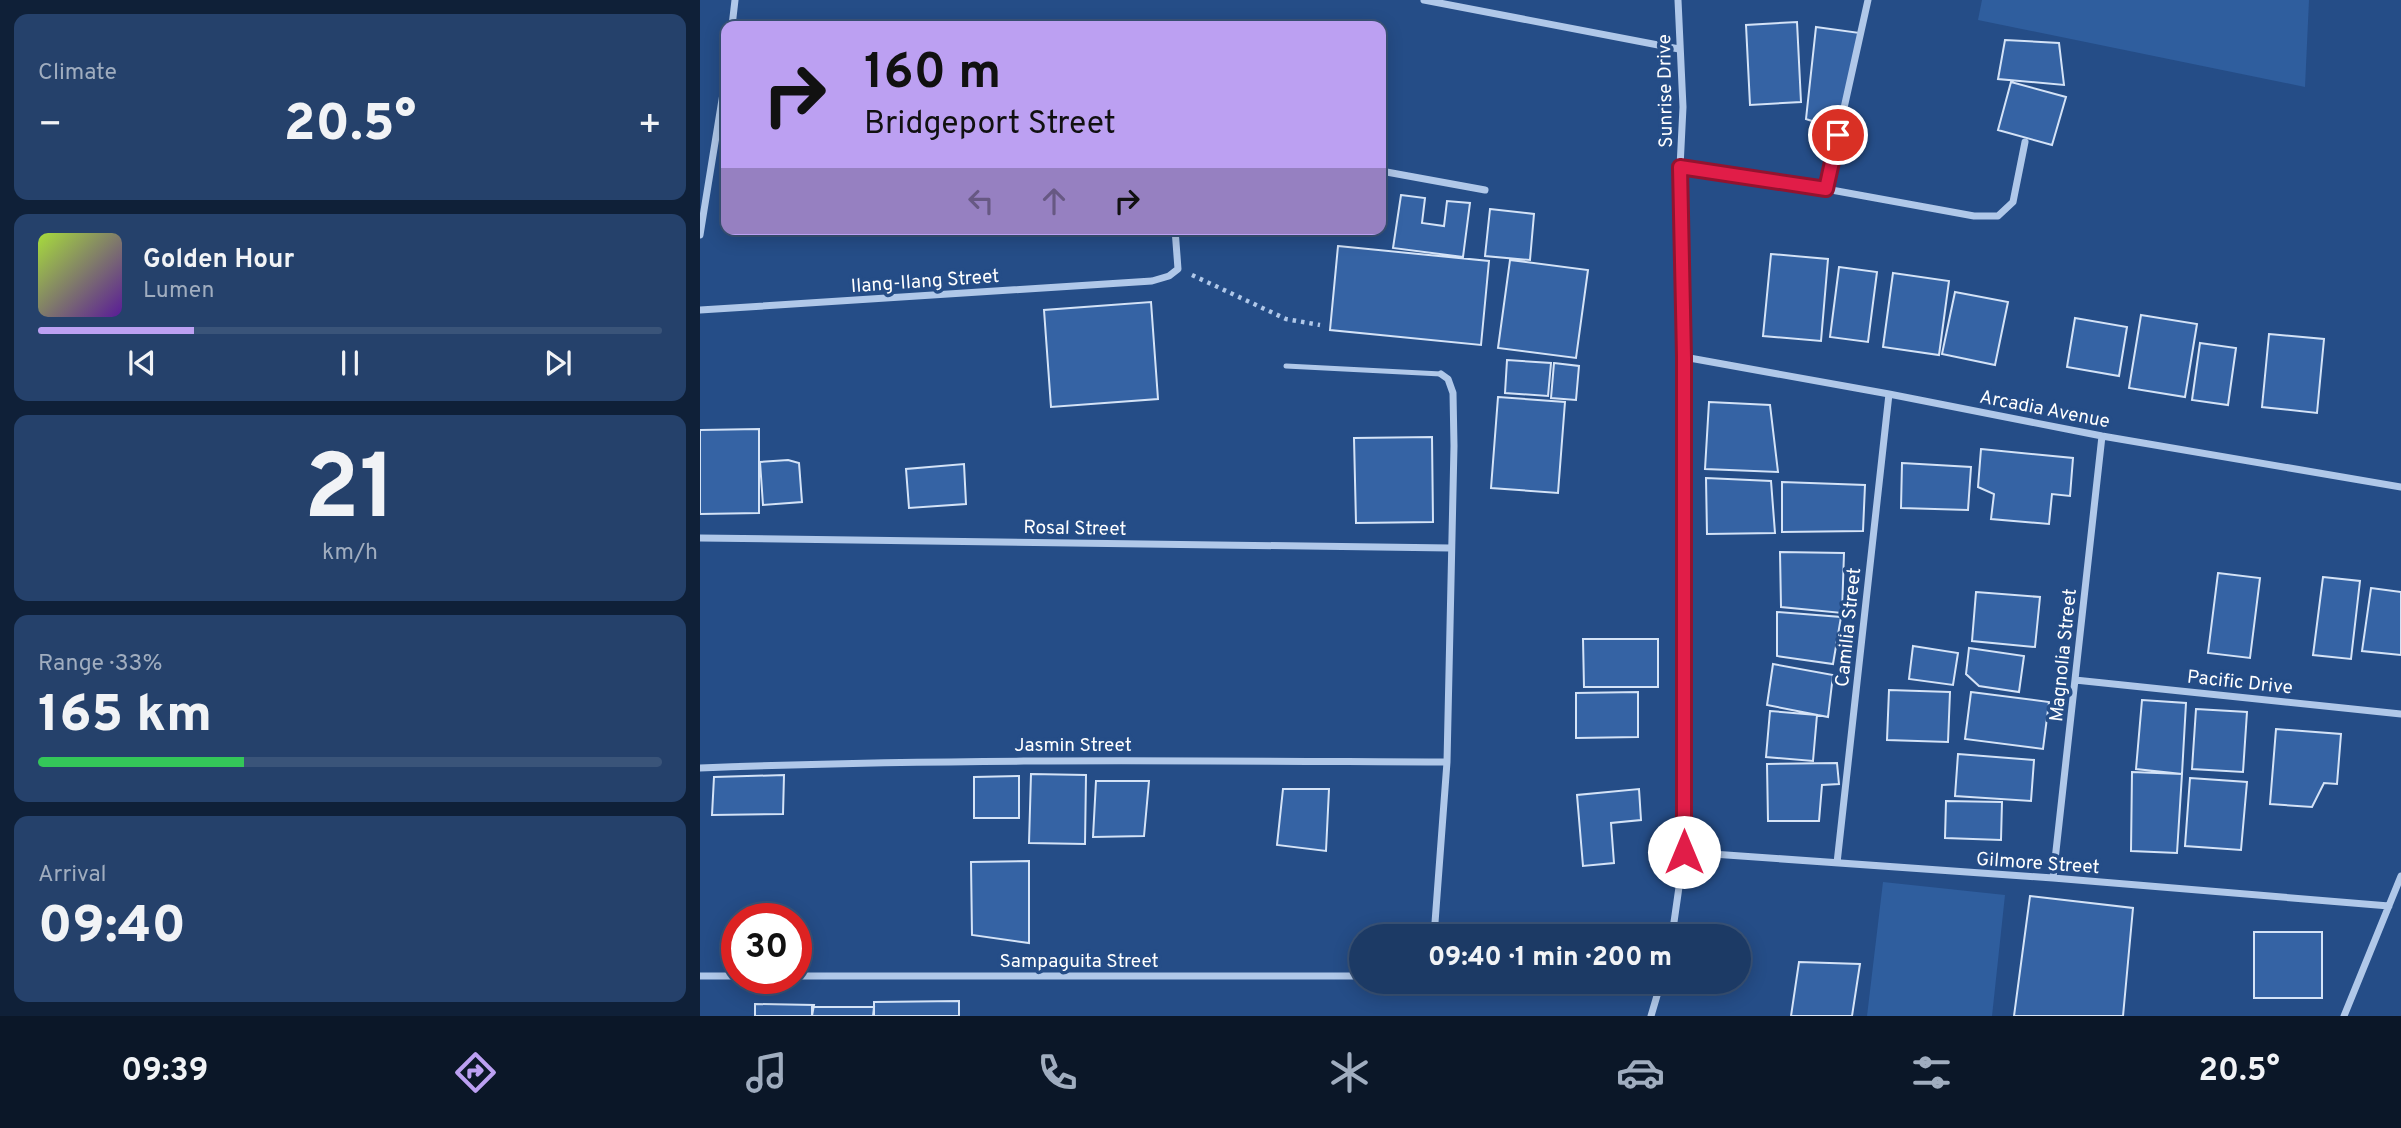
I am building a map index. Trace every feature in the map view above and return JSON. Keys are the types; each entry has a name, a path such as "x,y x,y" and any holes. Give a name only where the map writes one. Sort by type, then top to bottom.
{"street":[{"path":"733,21 735,0"},
{"path":"1424,0 1679,49"},
{"name":"Sunrise Drive","path":"1674,924 1684,852 1684,357 1680,167 1683,107 1678,0"},
{"path":"1826,189 1868,0"},
{"path":"700,235 721,113"},
{"path":"1680,167 1826,189 1974,216 1998,216 2013,202 2025,142"},
{"path":"1386,173 1485,190"},
{"path":"1175,235 1178,269"},
{"name":"Ilang-Ilang Street","path":"700,310 1152,281 1169,276 1178,269"},
{"name":"Arcadia Avenue","path":"1684,357 2102,436 2401,487"},
{"path":"1435,924 1447,762 1454,446 1453,393 1448,379 1441,374"},
{"name":"Camilia Street","path":"1837,863 1889,394"},
{"name":"Magnolia Street","path":"2053,878 2102,436"},
{"name":"Rosal Street","path":"700,538 1450,548"},
{"name":"Pacific Drive","path":"2075,680 2401,714"},
{"name":"Jasmin Street","path":"700,768 855,762 1052,760 1447,762"},
{"name":"Gilmore Street","path":"1684,852 2053,878 2389,906"},
{"path":"2344,1016 2401,876"},
{"path":"700,976 721,976"},
{"name":"Sampaguita Street","path":"812,976 1349,976"},
{"path":"1650,1016 1657,994"}],"lane":[{"path":"1286,366 1441,374"}],"path":[{"path":"1178,269 1286,319 1320,325"}],"shaded area":[{"path":"1982,0 2309,0 2305,87 1978,20"},
{"path":"1883,882 2005,895 1992,1016 1867,1016"}],"building":[{"path":"1797,22 1801,102 1750,105 1746,25"},
{"path":"1816,27 1860,33 1839,130 1806,119"},
{"path":"2005,40 2059,43 2064,85 1998,79"},
{"path":"2011,82 2066,97 2052,145 1998,130"},
{"path":"1401,195 1425,198 1422,223 1444,226 1447,201 1470,203 1463,257 1393,248"},
{"path":"1490,209 1534,214 1530,260 1485,256"},
{"path":"1338,246 1489,261 1481,345 1330,330"},
{"path":"1771,254 1828,259 1821,341 1763,336"},
{"path":"1510,260 1588,270 1576,358 1498,348"},
{"path":"1839,267 1877,272 1868,342 1830,337"},
{"path":"1893,273 1949,281 1939,355 1883,347"},
{"path":"1955,292 2008,302 1995,365 1942,354"},
{"path":"1151,302 1158,399 1051,407 1044,310"},
{"path":"2141,315 2197,324 2185,397 2129,388"},
{"path":"2075,318 2127,327 2119,376 2067,367"},
{"path":"2269,334 2324,339 2317,413 2262,407"},
{"path":"2200,343 2236,348 2228,405 2192,400"},
{"path":"1507,360 1551,363 1548,396 1505,393"},
{"path":"1554,363 1579,366 1576,400 1551,398"},
{"path":"1498,397 1565,402 1558,493 1491,488"},
{"path":"1709,402 1770,405 1778,472 1705,469"},
{"path":"759,429 759,513 700,514 700,430"},
{"path":"1432,437 1433,522 1356,523 1354,438"},
{"path":"1981,449 2073,458 2070,496 2052,494 2049,524 1991,519 1994,494 1978,487"},
{"path":"788,460 799,463 802,502 763,505 760,462"},
{"path":"1902,463 1971,467 1968,510 1901,508"},
{"path":"964,464 966,504 909,508 906,469"},
{"path":"1706,478 1771,481 1775,533 1707,534"},
{"path":"1782,482 1865,485 1863,531 1782,532"},
{"path":"1780,552 1844,553 1842,613 1781,607"},
{"path":"2218,573 2260,578 2250,658 2208,653"},
{"path":"2323,577 2360,581 2351,659 2313,655"},
{"path":"2371,588 2401,592 2401,655 2362,651"},
{"path":"1976,592 2040,597 2035,647 1972,641"},
{"path":"1777,612 1841,617 1833,664 1777,656"},
{"path":"1583,639 1658,639 1658,687 1584,687"},
{"path":"1913,646 1958,653 1953,685 1909,679"},
{"path":"1969,648 2024,656 2019,692 1979,686 1966,674"},
{"path":"1773,664 1833,675 1828,717 1767,705"},
{"path":"1889,690 1950,692 1948,742 1887,740"},
{"path":"1638,692 1638,737 1576,738 1576,693"},
{"path":"1971,692 2049,702 2043,749 1965,739"},
{"path":"2142,700 2186,703 2182,774 2136,769"},
{"path":"2196,709 2247,712 2243,772 2192,769"},
{"path":"1770,711 1817,715 1813,761 1766,757"},
{"path":"2276,729 2341,734 2337,784 2324,783 2312,807 2270,804"},
{"path":"1958,754 2034,760 2031,801 1955,796"},
{"path":"1837,763 1839,784 1822,785 1819,821 1768,821 1767,764"},
{"path":"2132,772 2182,774 2177,853 2131,851"},
{"path":"1031,774 1086,775 1085,844 1029,843"},
{"path":"784,775 783,814 712,815 714,777"},
{"path":"1019,776 1019,818 974,818 974,777"},
{"path":"2190,778 2247,782 2241,850 2185,846"},
{"path":"1096,781 1149,781 1144,836 1093,837"},
{"path":"1283,789 1329,789 1326,851 1277,845"},
{"path":"1639,789 1641,820 1611,823 1614,863 1583,866 1577,795"},
{"path":"1946,801 2002,802 2001,840 1945,838"},
{"path":"1029,861 1029,943 972,935 971,862"},
{"path":"2030,896 2133,908 2123,1016 2014,1016"},
{"path":"2254,932 2322,932 2322,998 2254,998"},
{"path":"1799,962 1860,964 1852,1016 1791,1016"},
{"path":"959,1001 959,1016 874,1016 874,1002"},
{"path":"755,1004 814,1005 812,1016 755,1016"},
{"path":"812,1007 874,1007 873,1016 812,1016"}],"route":[{"path":"1684,852 1684,357 1680,167 1826,189 1838,135"}]}
